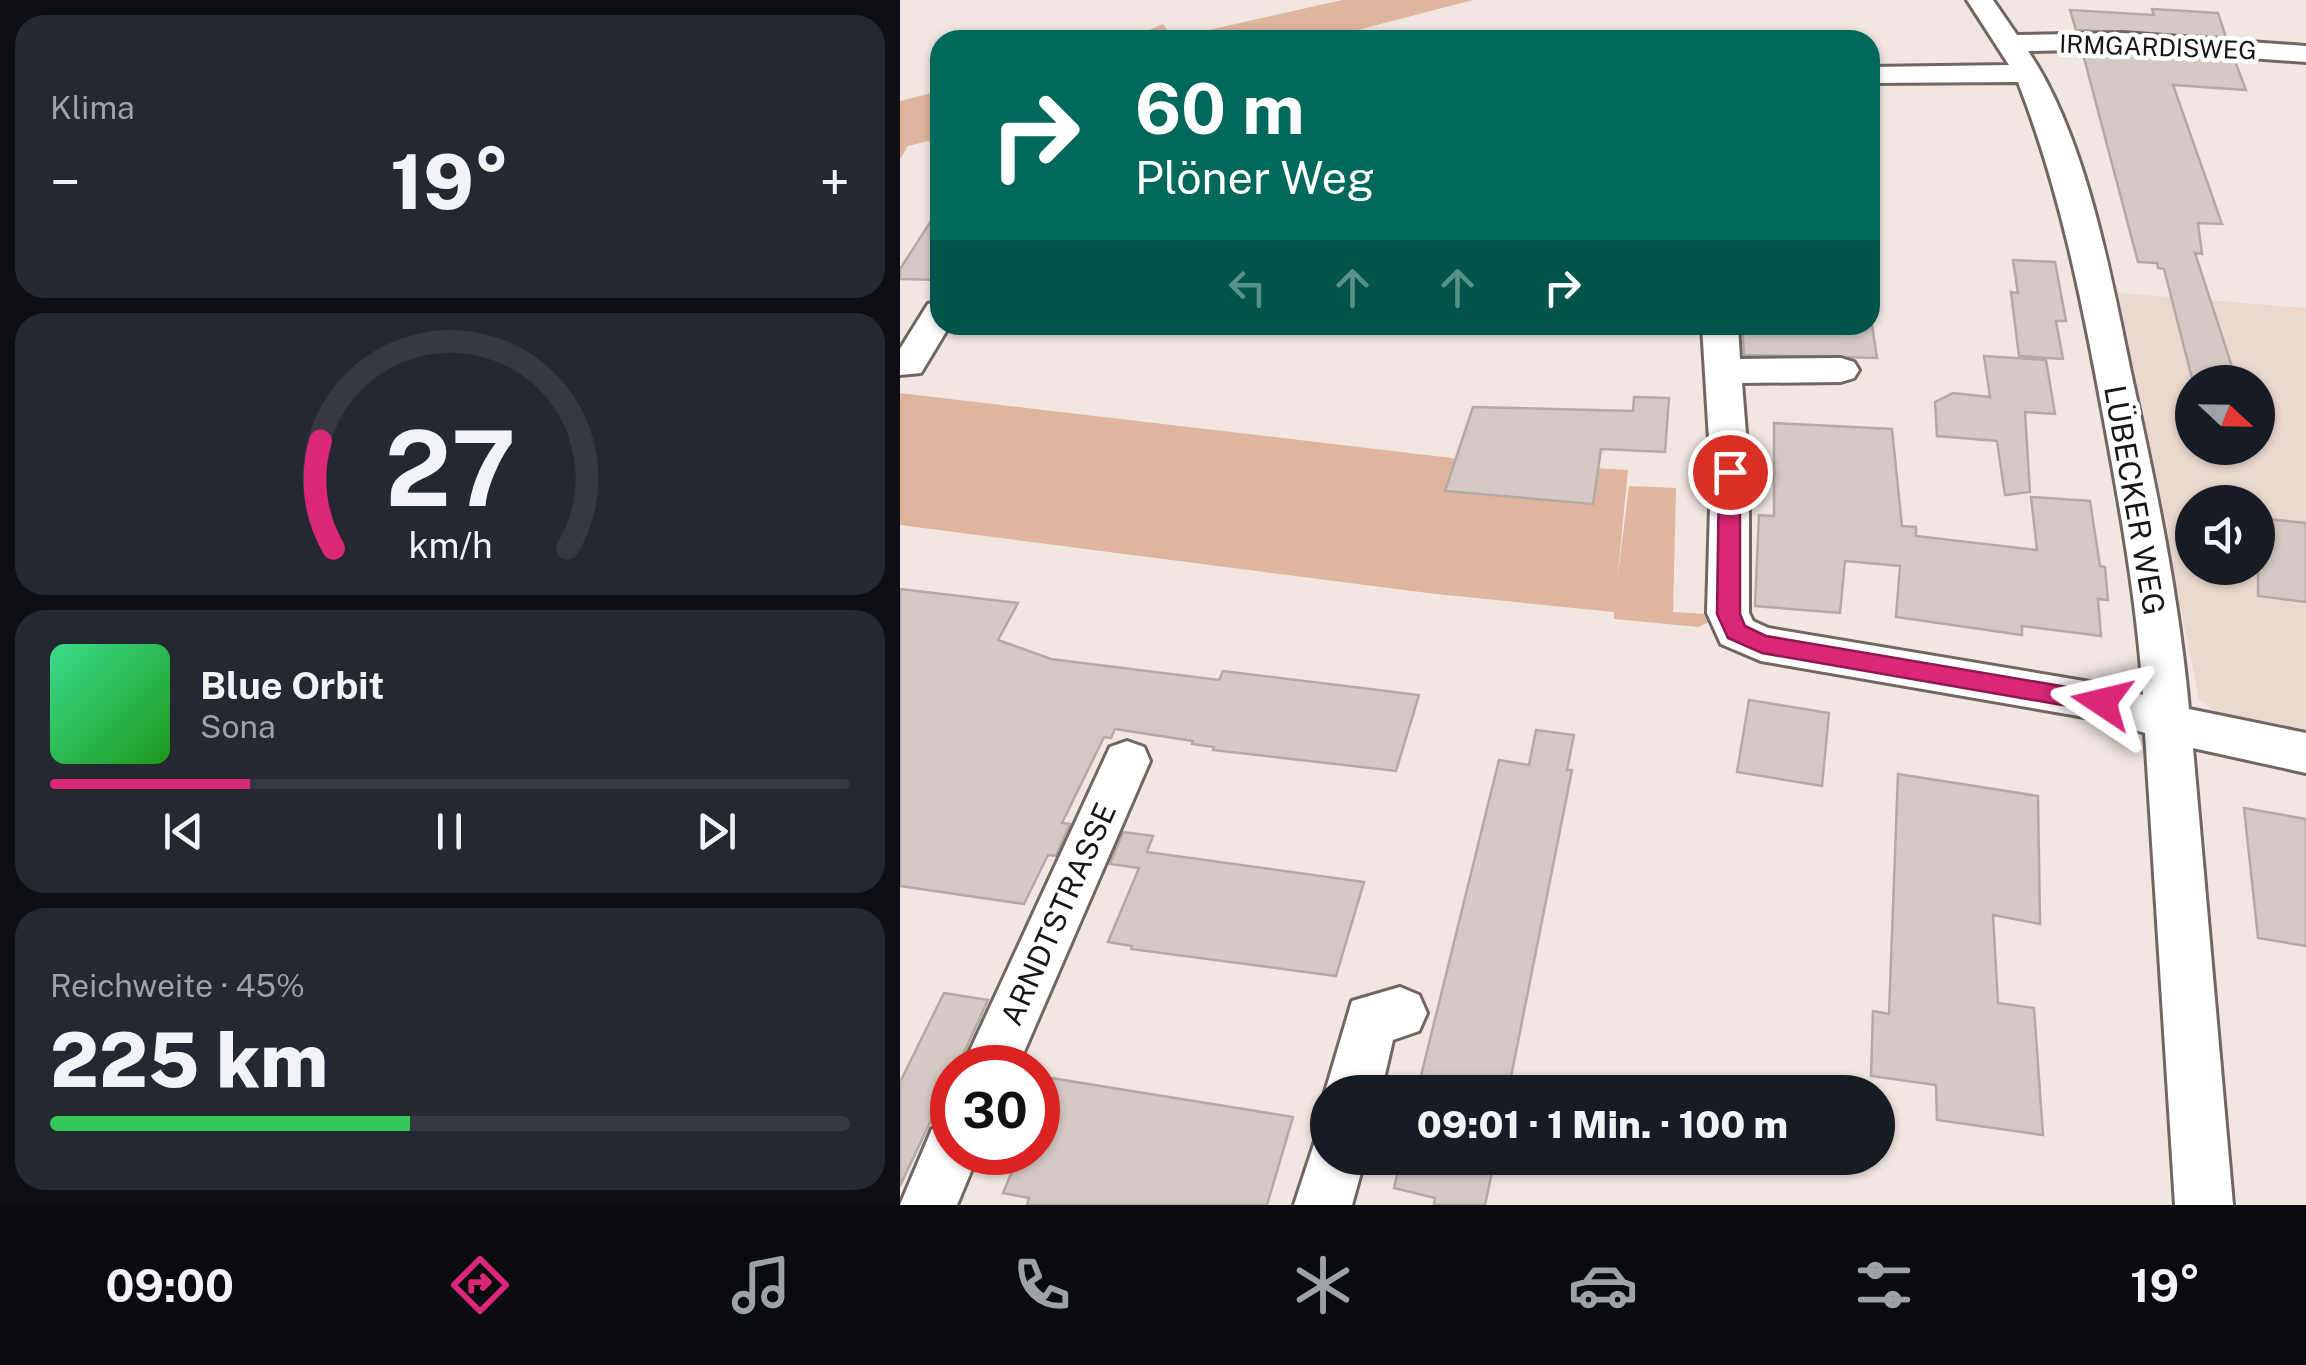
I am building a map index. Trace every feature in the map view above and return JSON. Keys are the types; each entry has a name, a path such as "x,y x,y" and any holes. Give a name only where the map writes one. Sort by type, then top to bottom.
{"street":[{"name":"LÜBECKER WEG","path":"1980,0 2020,58 2060,151 2096,285 2139,502 2167,720 2204,1205"},
{"name":"IRMGARDISWEG","path":"1880,73 2020,58 2122,41 2306,54"},
{"path":"908,364 930,328"},
{"path":"1721,335 1726,371 1728,614 1736,632 1762,644 2102,702 2208,733 2306,753"},
{"path":"1726,371 1840,370"},
{"name":"ARNDTSTRASSE","path":"999,1045 1127,760"},
{"path":"1357,1075 1372,1019 1400,1014"},
{"path":"928,1205 941,1175"},
{"path":"1324,1205 1332,1175"}],"shaded area":[{"path":"1342,0 1473,0 1358,30 1209,30"},
{"path":"930,94 930,140 908,146 900,159 900,101"},
{"path":"2117,293 2306,308 2306,744 2226,721 2199,699 2176,585 2275,585 2275,485 2175,485 2175,580"},
{"path":"900,393 1477,461 1628,470 1617,582 1629,486 1676,488 1673,612 1707,614 1709,622 1698,627 1614,619 1614,612 1436,594 900,525"}],"building":[{"path":"2152,9 2218,13 2226,37 2076,30 2070,10 2154,15"},
{"path":"2083,54 2235,61 2246,90 2173,85 2222,224 2198,223 2202,254 2195,253 2231,365 2189,365 2164,269 2158,268 2157,263 2138,262"},
{"path":"930,222 930,280 900,279 900,269"},
{"path":"2013,260 2055,262 2066,321 2056,321 2063,359 2019,356 2011,292 2018,293"},
{"path":"1743,335 1874,335 1877,358 1744,355"},
{"path":"1984,356 2046,360 2055,414 2025,412 2030,492 2005,495 1997,441 1937,436 1935,402 1953,393 1990,397"},
{"path":"1634,397 1669,398 1665,452 1601,449 1593,504 1445,491 1473,407 1633,411"},
{"path":"1774,423 1892,429 1902,526 1916,527 1916,536 2037,550 2031,497 2090,501 2108,600 2098,599 2101,636 2022,626 2022,635 1896,617 1900,566 1845,561 1840,613 1755,606 1759,515 1774,516"},
{"path":"2275,520 2306,523 2306,602 2258,596 2258,585 2275,585"},
{"path":"900,589 1018,603 998,640 1051,659 1219,680 1223,671 1419,695 1396,771 1213,750 1214,747 1192,744 1193,741 1115,729 1111,738 1104,737 1062,823 1070,824 1056,856 1048,855 1024,904 900,886"},
{"path":"1749,700 1829,713 1822,786 1737,772"},
{"path":"1536,730 1574,735 1567,770 1572,770 1511,1075 1421,1075 1499,760 1529,765"},
{"path":"1898,774 2038,796 2040,924 1993,915 1998,1003 2034,1008 2043,1135 1937,1120 1936,1085 1895,1079 1895,1075 1871,1075 1873,1011 1889,1014"},
{"path":"2244,808 2306,819 2306,946 2258,938"},
{"path":"1123,832 1153,836 1147,852 1364,882 1336,976 1131,949 1132,946 1108,942 1139,868 1110,864"},
{"path":"944,993 988,1000 967,1045 930,1045 930,1123 900,1186 900,1082"},
{"path":"1060,1079 1293,1117 1267,1205 1027,1205 1029,1198 1003,1193 1010,1175 1060,1175"},
{"path":"1397,1175 1491,1175 1485,1205 1434,1205 1435,1198 1394,1188"}],"route":[{"path":"1730,472 1728,614 1736,632 1762,644 2102,702"}]}
